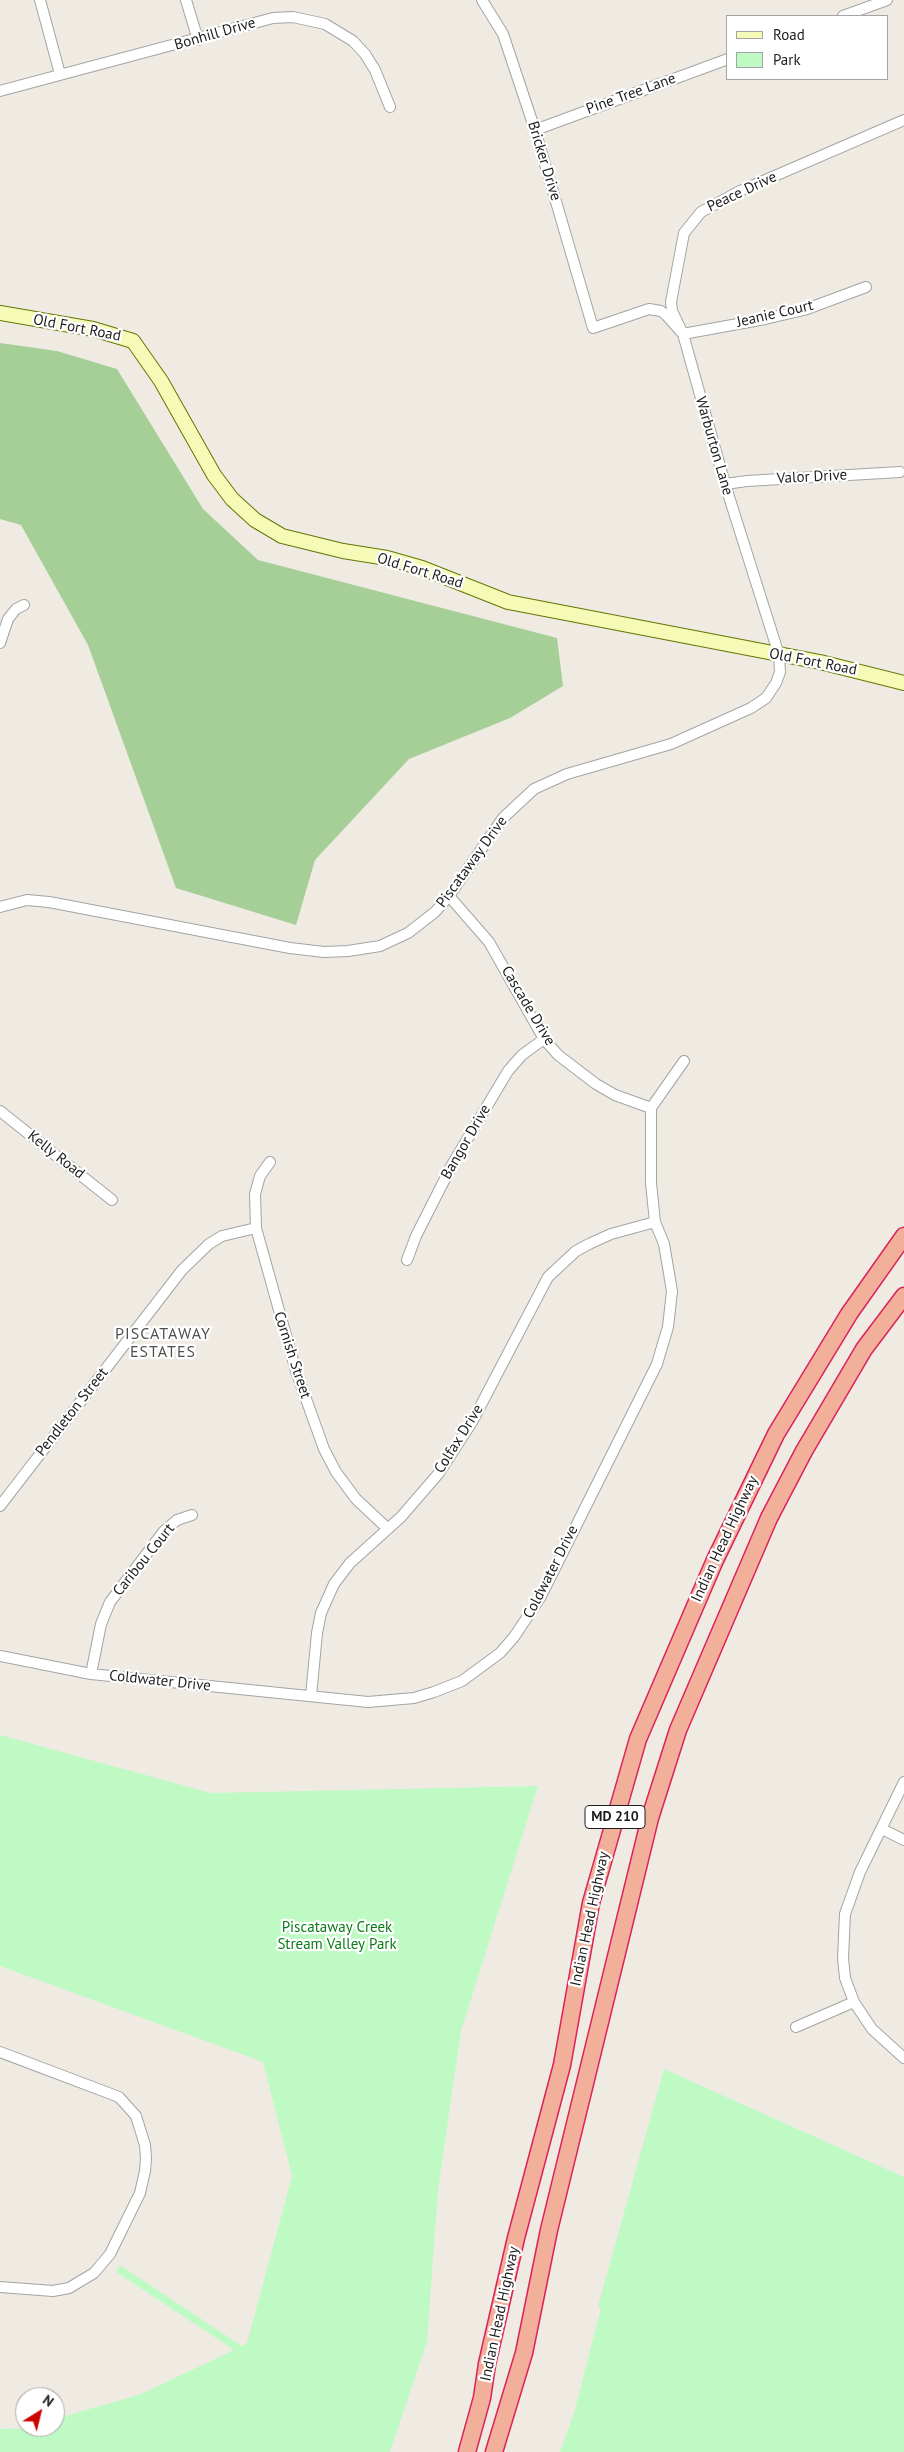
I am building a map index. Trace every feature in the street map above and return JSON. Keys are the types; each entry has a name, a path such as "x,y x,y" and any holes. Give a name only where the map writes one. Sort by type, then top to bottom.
{"highway":[{"name":"Indian Head Highway","path":"467,2452 482,2398 516,2238 562,2065 591,1902 638,1739 715,1560 776,1434 849,1314 904,1236"},
{"name":"Indian Head Highway","path":"494,2452 524,2353 572,2136 650,1818 678,1730 769,1518 804,1451 864,1350 904,1296"}],"main road":[{"name":"Old Fort Road","path":"0,313 93,329 133,341 161,381 214,475 232,499 256,520 282,536 413,566 508,602 860,671 904,683"}],"street":[{"path":"40,0 60,74"},
{"path":"186,0 198,40"},
{"name":"Bricker Drive","path":"482,0 503,34 535,130 593,328"},
{"path":"846,15 887,0"},
{"name":"Bonhill Drive","path":"0,92 60,74 198,40 274,18 293,16 325,24 353,41 365,54 375,70 390,107"},
{"name":"Pine Tree Lane","path":"535,130 726,60"},
{"name":"Peace Drive","path":"683,334 672,311 671,302 680,244 684,232 695,217 740,191 904,120"},
{"name":"Jeanie Court","path":"683,334 804,310 866,287"},
{"name":"Warburton Lane","path":"593,328 649,309 661,311 683,334 725,484 778,656"},
{"name":"Valor Drive","path":"725,484 747,480 900,472"},
{"path":"0,643 8,619 16,609 24,605"},
{"name":"Piscataway Drive","path":"0,907 27,900 59,903 290,948 324,952 364,949 393,941 420,924 449,896 502,818 534,789 567,774 671,744 751,708 766,698 776,684 780,672 778,656"},
{"name":"Cascade Drive","path":"449,896 489,942 544,1039 570,1066 596,1084 614,1094 651,1108"},
{"name":"Bangor Drive","path":"407,1260 416,1236 453,1163 508,1071 522,1055 544,1039"},
{"path":"651,1108 684,1061"},
{"name":"Coldwater Drive","path":"0,1656 91,1674 368,1702 414,1698 434,1692 462,1681 500,1653 514,1637 540,1598 657,1364 668,1328 672,1291 666,1252 655,1222 650,1167 651,1108"},
{"name":"Kelly Road","path":"0,1110 112,1200"},
{"name":"Cornish Street","path":"270,1162 260,1176 254,1194 256,1228 296,1371 324,1449 336,1472 356,1499 387,1528"},
{"name":"Colfax Drive","path":"311,1696 316,1632 327,1598 334,1584 350,1563 415,1501 439,1473 454,1450 548,1277 576,1251 589,1244 611,1234 632,1230 655,1222"},
{"name":"Pendleton Street","path":"0,1506 182,1270 209,1244 222,1236 256,1228"},
{"name":"Caribou Court","path":"91,1674 100,1624 110,1602 164,1531 177,1520 192,1515"},
{"path":"904,1782 860,1872 845,1914 843,1964 845,1978 854,2002 872,2030 904,2058"},
{"path":"882,1829 904,1840"},
{"path":"796,2027 854,2002"},
{"path":"0,2052 119,2097 136,2116 143,2138 146,2158 140,2193 110,2254 94,2273 69,2288 53,2291 0,2286"}],"green space":[{"path":"0,343 57,351 117,369 203,509 258,560 557,638 563,686 510,718 409,759 315,860 296,925 176,888 88,645 21,525 0,519"},
{"name":"Piscataway Creek Stream Valley Park","path":"0,1735 211,1793 538,1786 461,2031 438,2190 427,2342 390,2452 0,2452 0,2429 15,2428 15,2437 65,2437 65,2416 141,2394 234,2350 116,2272 120,2265 242,2346 247,2343 292,2176 263,2062 0,1966"},
{"path":"664,2069 904,2177 904,2452 560,2452 574,2413 601,2308 598,2306"}],"district":[{"name":"PISCATAWAY ESTATES","path":"163,1343"}]}
